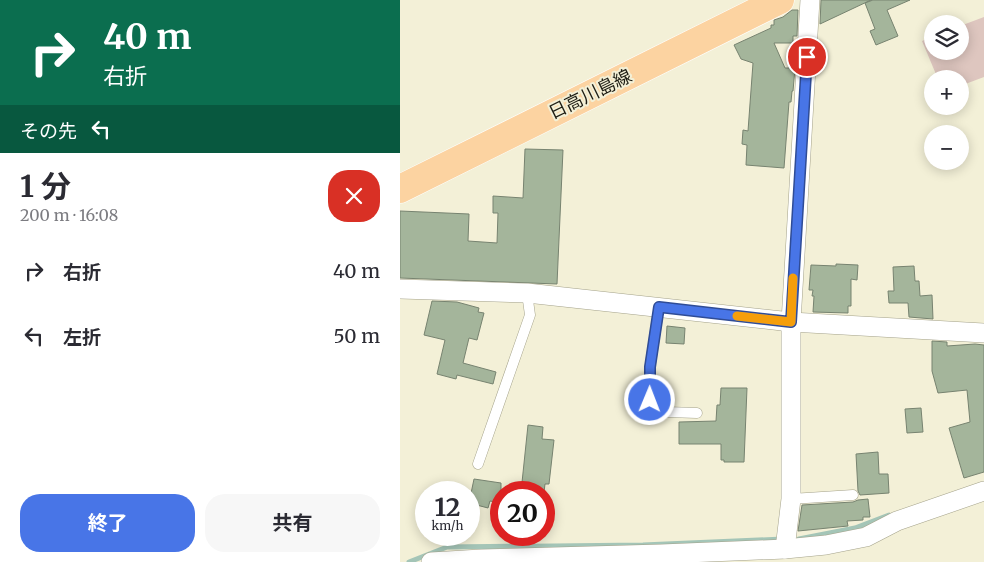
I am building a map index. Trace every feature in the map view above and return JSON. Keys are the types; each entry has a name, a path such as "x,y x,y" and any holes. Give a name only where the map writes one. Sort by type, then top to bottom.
{"main road":[{"name":"日高川島線","path":"400,189 780,0"}],"street":[{"path":"785,549 791,499 791,322 810,0"},
{"path":"400,289 527,293 791,322 984,333"},
{"path":"431,562 785,549 826,545 866,537 897,521 984,491"}],"lane":[{"path":"478,464 530,315 527,293"},
{"path":"659,307 650,367 650,400 656,409 667,412 697,413"},
{"path":"791,499 853,494"}],"shaded area":[{"path":"984,17 984,77 969,83 969,70 934,70 930,60 969,60 969,23"}],"building":[{"path":"821,0 871,0 820,24"},
{"path":"873,0 910,0 887,10 898,36 876,45 870,31 875,29 865,3"},
{"path":"792,10 798,10 797,36 793,36 793,43 774,43 785,68 795,68 793,91 791,102 789,102 784,168 746,165 747,145 742,144 743,130 748,131 753,63 741,59 734,45 771,28 771,25 774,25 774,20 783,17"},
{"path":"525,149 563,150 557,284 400,278 400,211 469,214 468,241 497,243 498,213 493,213 493,196 523,198"},
{"path":"836,264 858,265 857,280 851,279 851,306 848,306 848,313 813,312 813,290 809,290 811,265 836,266"},
{"path":"914,266 915,281 919,281 920,296 932,295 933,319 909,317 908,303 889,303 888,291 894,291 893,267"},
{"path":"432,301 457,302 479,308 478,312 484,313 477,340 469,338 463,363 496,372 493,384 457,375 456,379 437,374 445,340 424,335"},
{"path":"667,326 685,328 684,344 666,343"},
{"path":"932,341 947,342 947,346 984,345 984,472 964,478 949,428 970,422 967,390 938,393 932,371"},
{"path":"721,388 747,388 744,462 724,462 724,460 721,460 721,444 679,444 679,422 716,421 717,405 720,405"},
{"path":"921,408 923,432 907,433 905,409"},
{"path":"528,425 543,427 542,439 554,440 549,481 522,481"},
{"path":"878,452 879,474 888,474 889,493 860,495 858,491 856,454"},
{"path":"474,479 490,481 488,508 480,506 480,481 474,481"},
{"path":"868,499 870,517 863,517 863,520 847,521 848,526 798,531 802,505 853,502"}],"waterway":[{"path":"799,539 855,528 889,515"},
{"path":"409,562 447,547 643,545 783,539"}],"slow traffic":[{"path":"737,316 791,322 793,278"}],"route":[{"path":"650,400 650,367 659,307 791,322 807,57"}]}
